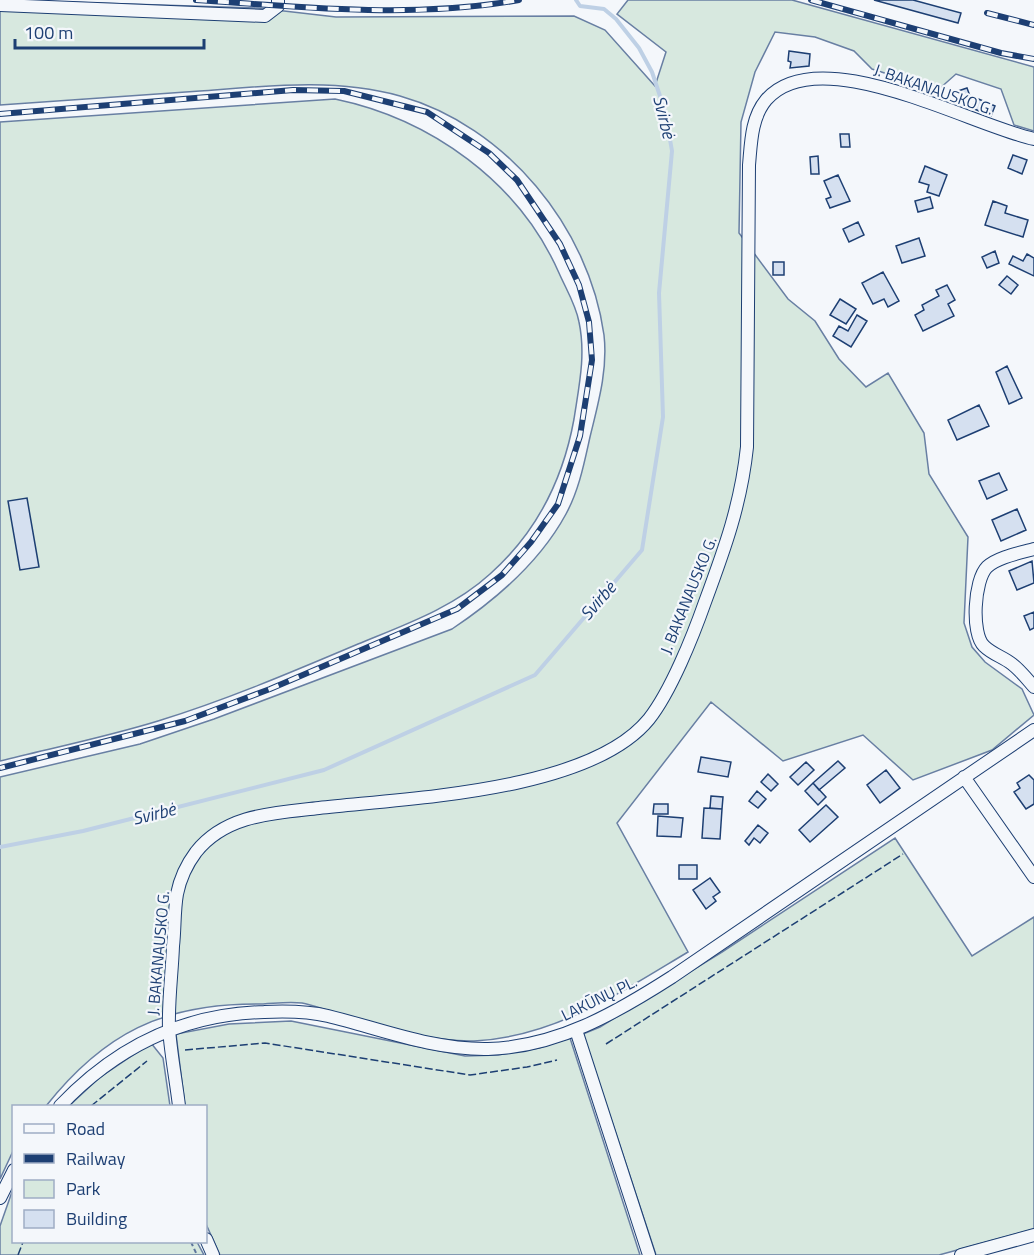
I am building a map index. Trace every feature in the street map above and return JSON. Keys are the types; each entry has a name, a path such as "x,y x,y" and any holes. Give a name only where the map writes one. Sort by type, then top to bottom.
{"street":[{"path":"0,5 265,16 278,6 278,0"},
{"name":"J. BAKANAUSKO G.","path":"179,1105 169,1029 177,895 185,869 196,851 213,836 239,820 274,813 471,790 527,780 605,753 624,742 648,718 665,690 698,622 731,531 743,488 747,447 749,165 752,133 765,101 778,89 793,82 817,78 850,79 879,86 998,129 1034,139"},
{"path":"1034,549 994,562 985,569 979,583 976,605 978,637 983,645 1011,663 1034,687"},
{"name":"LAKŪNŲ PL.","path":"62,1105 100,1068 169,1029 204,1019 245,1012 286,1011 325,1015 423,1043 488,1049 543,1040 576,1030 629,1005 672,977 1034,730"},
{"path":"964,777 1034,877"},
{"path":"576,1030 648,1255"},
{"path":"0,1198 12,1174"},
{"path":"961,1255 1034,1235"}],"green space":[{"path":"0,0 258,8 336,17 574,16 605,30 655,86 666,52 617,14 628,0 792,0 1034,67 1034,131 1014,125 1001,89 956,74 938,90 872,69 854,51 815,37 775,32 755,72 741,122 739,233 788,299 815,321 839,359 866,387 888,373 924,433 929,474 968,537 964,623 972,647 985,662 1022,689 1034,715 992,750 913,780 863,735 783,761 711,702 617,823 688,952 586,1010 560,1022 504,1038 474,1041 439,1039 404,1032 296,1002 223,1005 164,1017 113,1042 90,1059 47,1105 12,1105 12,1153 0,1179 0,777 140,744 214,719 452,629 469,617 501,592 530,564 544,548 566,514 581,477 601,387 605,348 595,295 581,256 561,220 536,186 507,156 474,131 439,110 375,90 326,85 250,87 0,105"},
{"path":"335,99 371,108 405,122 438,139 468,159 496,183 521,210 542,240 578,316 582,346 578,395 569,441 555,484 545,504 521,541 490,574 460,597 427,615 284,675 183,713 119,732 0,761 0,122"},
{"path":"895,838 972,956 1034,917 1034,1229 939,1255 656,1255 583,1034 600,1027 722,952"},
{"path":"291,1021 465,1056 498,1055 539,1048 570,1038 640,1255 220,1255 207,1226 207,1105 185,1105 176,1034 229,1024"},
{"path":"151,1043 163,1058 170,1105 70,1105 99,1078"},
{"path":"12,1192 12,1243 198,1243 204,1255 0,1255 0,1226"}],"building":[{"path":"874,0 913,0 961,13 958,23"},
{"path":"789,51 810,54 809,66 790,68"},
{"path":"967,88 970,96 958,100 955,92"},
{"path":"976,98 995,106 991,116 972,108"},
{"path":"840,134 849,134 850,147 841,147"},
{"path":"1013,155 1027,160 1022,174 1008,168"},
{"path":"818,156 819,174 811,174 810,157"},
{"path":"925,166 947,175 939,196 927,192 929,185 919,182"},
{"path":"838,175 850,201 830,208 826,199 831,197 824,181"},
{"path":"930,197 933,208 918,212 915,201"},
{"path":"993,201 1007,206 1005,213 1028,220 1023,237 985,225"},
{"path":"858,222 864,235 849,242 843,229"},
{"path":"919,238 925,256 902,263 896,246"},
{"path":"995,251 999,263 987,268 982,257"},
{"path":"1027,254 1034,258 1034,276 1009,264 1013,256 1023,261"},
{"path":"773,262 784,262 784,275 773,275"},
{"path":"883,272 899,301 888,307 884,299 873,304 862,283"},
{"path":"1007,276 1018,285 1011,294 999,285"},
{"path":"947,285 955,300 948,304 954,316 923,331 915,315 924,310 922,305 939,296 936,290"},
{"path":"840,299 856,309 846,324 830,315"},
{"path":"857,315 867,321 851,347 833,336 839,326 848,331"},
{"path":"1007,366 1022,398 1009,404 996,372"},
{"path":"979,405 989,426 957,440 948,420"},
{"path":"999,473 1007,490 987,499 979,481"},
{"path":"27,498 39,567 20,570 8,501"},
{"path":"1017,509 1026,530 1001,541 992,520"},
{"path":"1032,561 1034,583 1017,590 1009,571"},
{"path":"1034,612 1034,628 1030,630 1024,616"},
{"path":"701,757 731,762 728,777 698,772"},
{"path":"838,761 845,768 819,790 813,783"},
{"path":"806,762 814,770 798,785 790,777"},
{"path":"886,770 900,788 880,803 867,785"},
{"path":"768,774 778,784 771,791 761,782"},
{"path":"1029,775 1034,780 1034,804 1026,809 1014,792 1020,788 1017,783"},
{"path":"813,783 826,797 818,805 805,791"},
{"path":"757,791 766,799 758,808 749,801"},
{"path":"711,796 723,797 722,809 710,808"},
{"path":"654,804 668,804 668,814 653,814"},
{"path":"826,805 838,817 810,842 799,830"},
{"path":"704,808 722,809 720,839 702,838"},
{"path":"658,816 683,818 681,837 657,836"},
{"path":"758,825 768,833 760,843 754,838 749,845 745,841"},
{"path":"679,865 697,865 697,879 679,879"},
{"path":"710,878 720,892 713,897 716,901 706,909 693,890"}],"waterway":[{"name":"Svirbė","path":"0,847 83,831 324,770 535,675 642,550 663,417 659,293 672,151 665,111 652,72 639,48 616,19 604,9 580,6 576,0"}],"railway":[{"path":"196,0 358,10 438,9 519,0"},
{"path":"811,0 1001,53 1034,59"},
{"path":"987,13 1034,25"},
{"path":"0,114 293,90 344,91 427,112 489,153 517,180 560,244 579,285 589,322 592,360 580,436 558,504 531,542 502,575 457,609 270,689 185,721 0,768"}],"fence":[{"path":"606,1044 903,854"},
{"path":"185,1050 265,1043 470,1075 527,1067 557,1060"},
{"path":"92,1105 147,1061"},
{"path":"18,1255 23,1243"}]}
